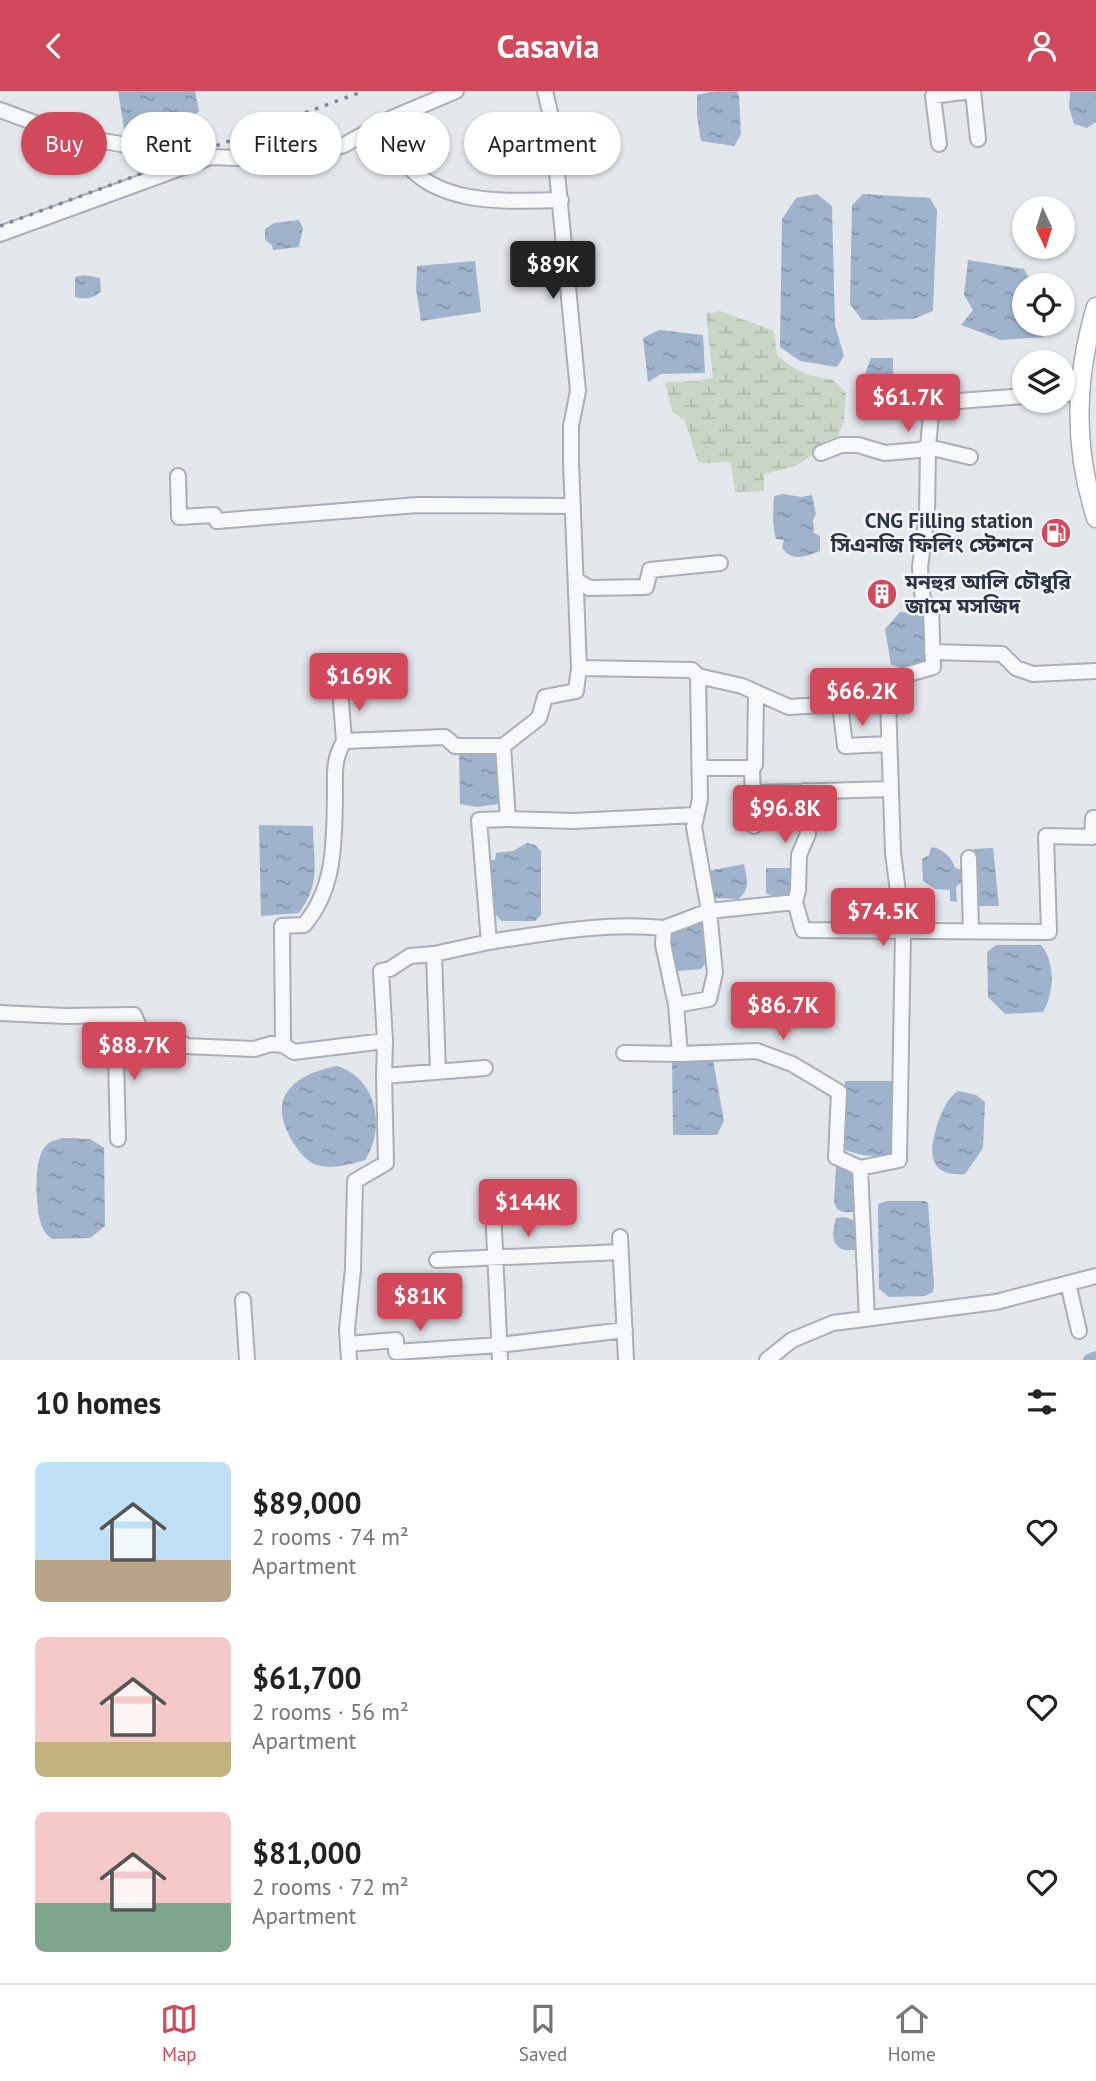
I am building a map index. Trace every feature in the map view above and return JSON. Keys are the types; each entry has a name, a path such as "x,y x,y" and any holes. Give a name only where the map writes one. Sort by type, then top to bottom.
{"main road":[{"path":"1075,379 1095,316"},
{"path":"1075,405 1088,446 1096,518"}],"street":[{"path":"407,112 456,91"},
{"path":"344,741 445,737 455,745 503,746 539,718 545,697 576,691 579,668 572,426 578,391 561,200 552,121 545,91"},
{"path":"939,144 933,96 955,92 973,91 978,139"},
{"path":"0,110 54,130 121,144"},
{"path":"216,157 263,159 312,155 344,145 356,138"},
{"path":"0,234 162,175"},
{"path":"422,175 440,189 463,197 505,201 561,200"},
{"path":"624,1053 757,1051 792,1064 839,1092 836,1157 860,1168 899,1160 903,931 892,853 888,701 898,677 933,667 931,609 923,599 920,577 927,514 932,403 1012,397"},
{"path":"821,453 841,445 858,445 885,453 928,447 970,457"},
{"path":"178,476 180,517 214,515 217,521 418,505 573,506"},
{"path":"576,580 589,588 646,587 650,570 720,563"},
{"path":"932,652 1002,654 1016,668 1033,674 1096,671"},
{"path":"579,668 692,670 698,676 742,686 789,707 888,701"},
{"path":"676,1005 709,999 716,973 709,911 694,827 700,799 698,676"},
{"path":"283,1045 282,926 304,925 315,912 331,872 334,855 335,757 344,741 340,688"},
{"path":"754,826 752,768 755,765 756,692"},
{"path":"840,704 845,746 889,744"},
{"path":"503,746 508,819"},
{"path":"700,768 752,768"},
{"path":"753,793 891,789"},
{"path":"805,792 808,834 799,855 795,902 803,930 1049,932 1046,836 1092,837 1093,818 1096,818"},
{"path":"489,942 479,820 573,821 696,815"},
{"path":"969,858 971,931"},
{"path":"349,1360 346,1330 353,1269 355,1181 386,1163 385,1041 381,971 390,969 410,956 434,954 489,942 575,929 631,925 664,928 709,911 795,902"},
{"path":"664,928 663,944 676,1005 680,1054"},
{"path":"434,954 438,1072"},
{"path":"0,1013 134,1015 142,1033 139,1042 119,1044 120,1057 116,1059 118,1139"},
{"path":"142,1033 176,1037 185,1046 254,1049 271,1044 283,1045 294,1052 385,1041"},
{"path":"384,1076 485,1069"},
{"path":"860,1168 867,1319"},
{"path":"493,1207 500,1360"},
{"path":"620,1237 626,1360"},
{"path":"437,1260 621,1252"},
{"path":"767,1360 792,1340 833,1323 996,1302 1096,1276"},
{"path":"1068,1283 1079,1331"},
{"path":"243,1300 247,1360"},
{"path":"348,1344 396,1340 396,1352 499,1345 625,1330"}],"green space":[{"path":"720,311 774,331 777,355 793,368 808,375 833,380 846,393 844,421 838,436 823,442 811,456 796,466 764,474 764,491 735,492 731,463 698,461 685,421 672,411 665,382 713,378 706,314"}],"water":[{"path":"118,91 195,91 199,111 198,112 121,112"},
{"path":"715,91 737,91 739,96 741,134 734,146 701,141 697,95"},
{"path":"1070,91 1096,91 1096,122 1087,128 1074,124 1069,108"},
{"path":"817,194 832,206 835,325 844,356 837,367 800,361 780,347 782,219 796,198"},
{"path":"863,194 930,198 937,210 933,311 913,319 862,320 850,304 852,205"},
{"path":"299,220 303,228 299,247 273,250 272,245 265,240 265,229 274,223"},
{"path":"968,260 1024,269 1026,273 1012,273 1012,336 1043,337 1001,340 961,325 973,310 964,295"},
{"path":"475,261 481,312 421,321 416,289 417,266"},
{"path":"84,275 100,278 101,291 89,298 75,297 75,277"},
{"path":"659,330 703,335 705,373 661,374 648,382 643,338"},
{"path":"871,358 893,358 893,377 882,393 869,395 863,379"},
{"path":"783,494 801,497 812,495 816,514 813,520 814,533 820,536 820,551 794,557 782,548 784,540 776,539 773,523 774,496"},
{"path":"900,612 928,613 926,664 907,669 891,665 885,629"},
{"path":"496,749 500,797 498,804 477,807 460,804 459,752"},
{"path":"259,825 313,826 314,881 299,913 261,916"},
{"path":"527,843 535,845 541,851 541,915 535,921 501,921 494,912 485,861 495,860 496,853 513,851"},
{"path":"931,847 943,851 952,860 955,868 962,870 963,881 956,887 957,902 950,901 950,890 935,889 923,881 922,859 929,855"},
{"path":"993,848 999,906 974,906 974,849"},
{"path":"744,864 747,883 742,895 738,899 714,898 708,871"},
{"path":"766,868 792,868 792,896 779,899 766,893"},
{"path":"697,921 704,922 705,964 701,969 678,971 674,966 668,932"},
{"path":"996,945 1041,945 1046,952 1052,978 1043,1012 1005,1014 988,997 987,952"},
{"path":"672,1057 713,1060 724,1121 717,1135 673,1135"},
{"path":"337,1066 351,1072 369,1093 374,1105 375,1133 365,1160 329,1167 317,1165 302,1155 284,1124 282,1110 289,1089 298,1081"},
{"path":"845,1081 898,1081 896,1152 869,1156 842,1149"},
{"path":"958,1091 976,1095 985,1102 983,1148 965,1174 943,1171 937,1166 932,1152 938,1122 948,1101"},
{"path":"63,1138 90,1139 104,1148 105,1226 90,1238 52,1239 41,1224 36,1189 40,1155 48,1144"},
{"path":"840,1163 855,1173 855,1212 843,1212 837,1209 834,1202 836,1167"},
{"path":"887,1201 928,1203 934,1284 933,1292 925,1296 889,1297 879,1289 878,1204"},
{"path":"845,1217 855,1221 859,1228 857,1250 844,1250 834,1241 836,1218"}],"waterway":[{"path":"1089,1360 1096,1357"}],"railway":[{"path":"0,226 364,91"}],"place":[{"name":"CNG Filling station সিএনজি ফিলিং স্টেশনে","path":"1056,533"},
{"name":"মনহুর আলি চৌধুরি জামে মসজিদ","path":"882,594"}]}
